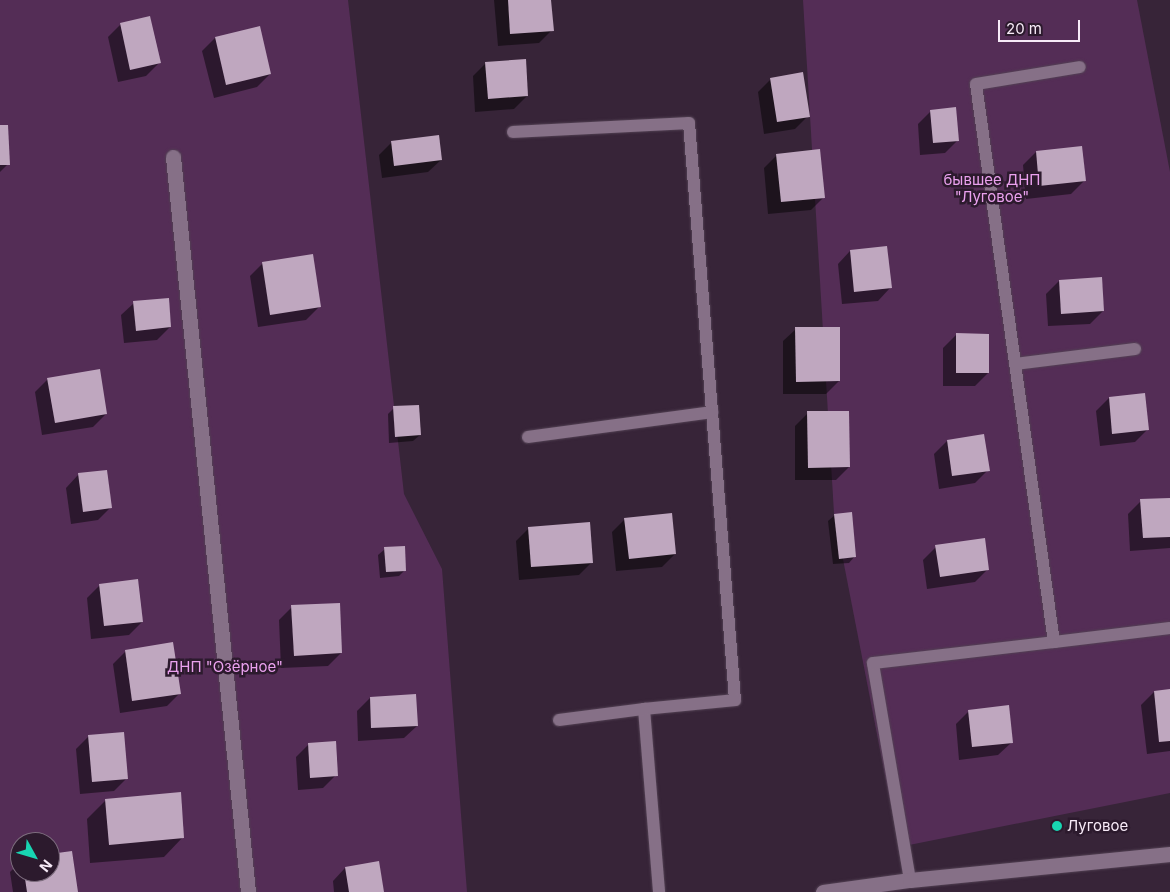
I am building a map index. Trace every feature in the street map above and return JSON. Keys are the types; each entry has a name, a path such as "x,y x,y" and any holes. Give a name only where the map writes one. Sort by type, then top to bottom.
{"street":[{"path":"173,157 248,892"},
{"path":"823,892 910,880 1170,854"}],"lane":[{"path":"1054,642 976,84 1080,67"},
{"path":"513,132 689,122 735,700 559,720"},
{"path":"1015,364 1135,349"},
{"path":"528,437 712,412"},
{"path":"910,880 873,662 1170,628"},
{"path":"644,709 659,892"}],"green space":[{"name":"ДНП \"Озёрное\"","path":"0,0 348,0 404,494 442,569 467,892 0,892"},
{"name":"бывшее ДНП \"Луговое\"","path":"803,0 1137,0 1170,172 1170,793 899,847 834,513"}],"building":[{"path":"508,0 551,0 554,31 510,34"},
{"path":"150,16 161,63 130,70 120,23"},
{"path":"260,26 271,74 226,85 215,37"},
{"path":"526,59 528,96 488,99 485,62"},
{"path":"803,72 810,117 777,122 770,78"},
{"path":"956,107 959,141 933,143 930,110"},
{"path":"0,125 8,125 10,165 0,165"},
{"path":"439,135 442,160 394,166 391,141"},
{"path":"1082,146 1086,181 1039,186 1036,151"},
{"path":"820,149 825,198 781,202 776,154"},
{"path":"887,246 892,288 854,292 850,250"},
{"path":"313,254 321,307 270,315 262,262"},
{"path":"1102,277 1104,311 1061,314 1059,280"},
{"path":"169,298 171,327 136,331 133,301"},
{"path":"795,327 840,327 840,381 796,382"},
{"path":"956,333 989,334 989,373 956,373"},
{"path":"100,369 107,414 55,423 47,378"},
{"path":"1145,393 1149,430 1112,434 1109,397"},
{"path":"419,405 421,435 395,437 393,406"},
{"path":"807,411 849,411 850,467 808,468"},
{"path":"984,434 990,471 952,476 947,440"},
{"path":"107,470 112,508 83,512 78,473"},
{"path":"1170,498 1170,537 1143,538 1140,499"},
{"path":"852,512 856,557 839,559 834,514"},
{"path":"672,513 676,554 629,559 624,518"},
{"path":"590,522 593,563 531,567 528,527"},
{"path":"985,538 989,570 940,577 935,545"},
{"path":"405,546 406,571 386,572 384,547"},
{"path":"138,579 143,622 104,626 99,584"},
{"path":"340,603 342,653 294,656 291,605"},
{"path":"173,642 181,694 132,701 125,650"},
{"path":"1170,689 1170,741 1159,742 1154,691"},
{"path":"416,694 418,726 371,728 370,697"},
{"path":"1009,705 1013,743 972,747 968,710"},
{"path":"124,732 128,779 92,782 88,735"},
{"path":"336,741 338,776 310,778 308,743"},
{"path":"181,792 184,838 109,845 105,799"},
{"path":"72,851 78,892 27,892 26,882 60,882 60,853"},
{"path":"379,861 384,892 349,892 345,867"}],"place":[{"name":"Луговое","path":"1057,826"}]}
